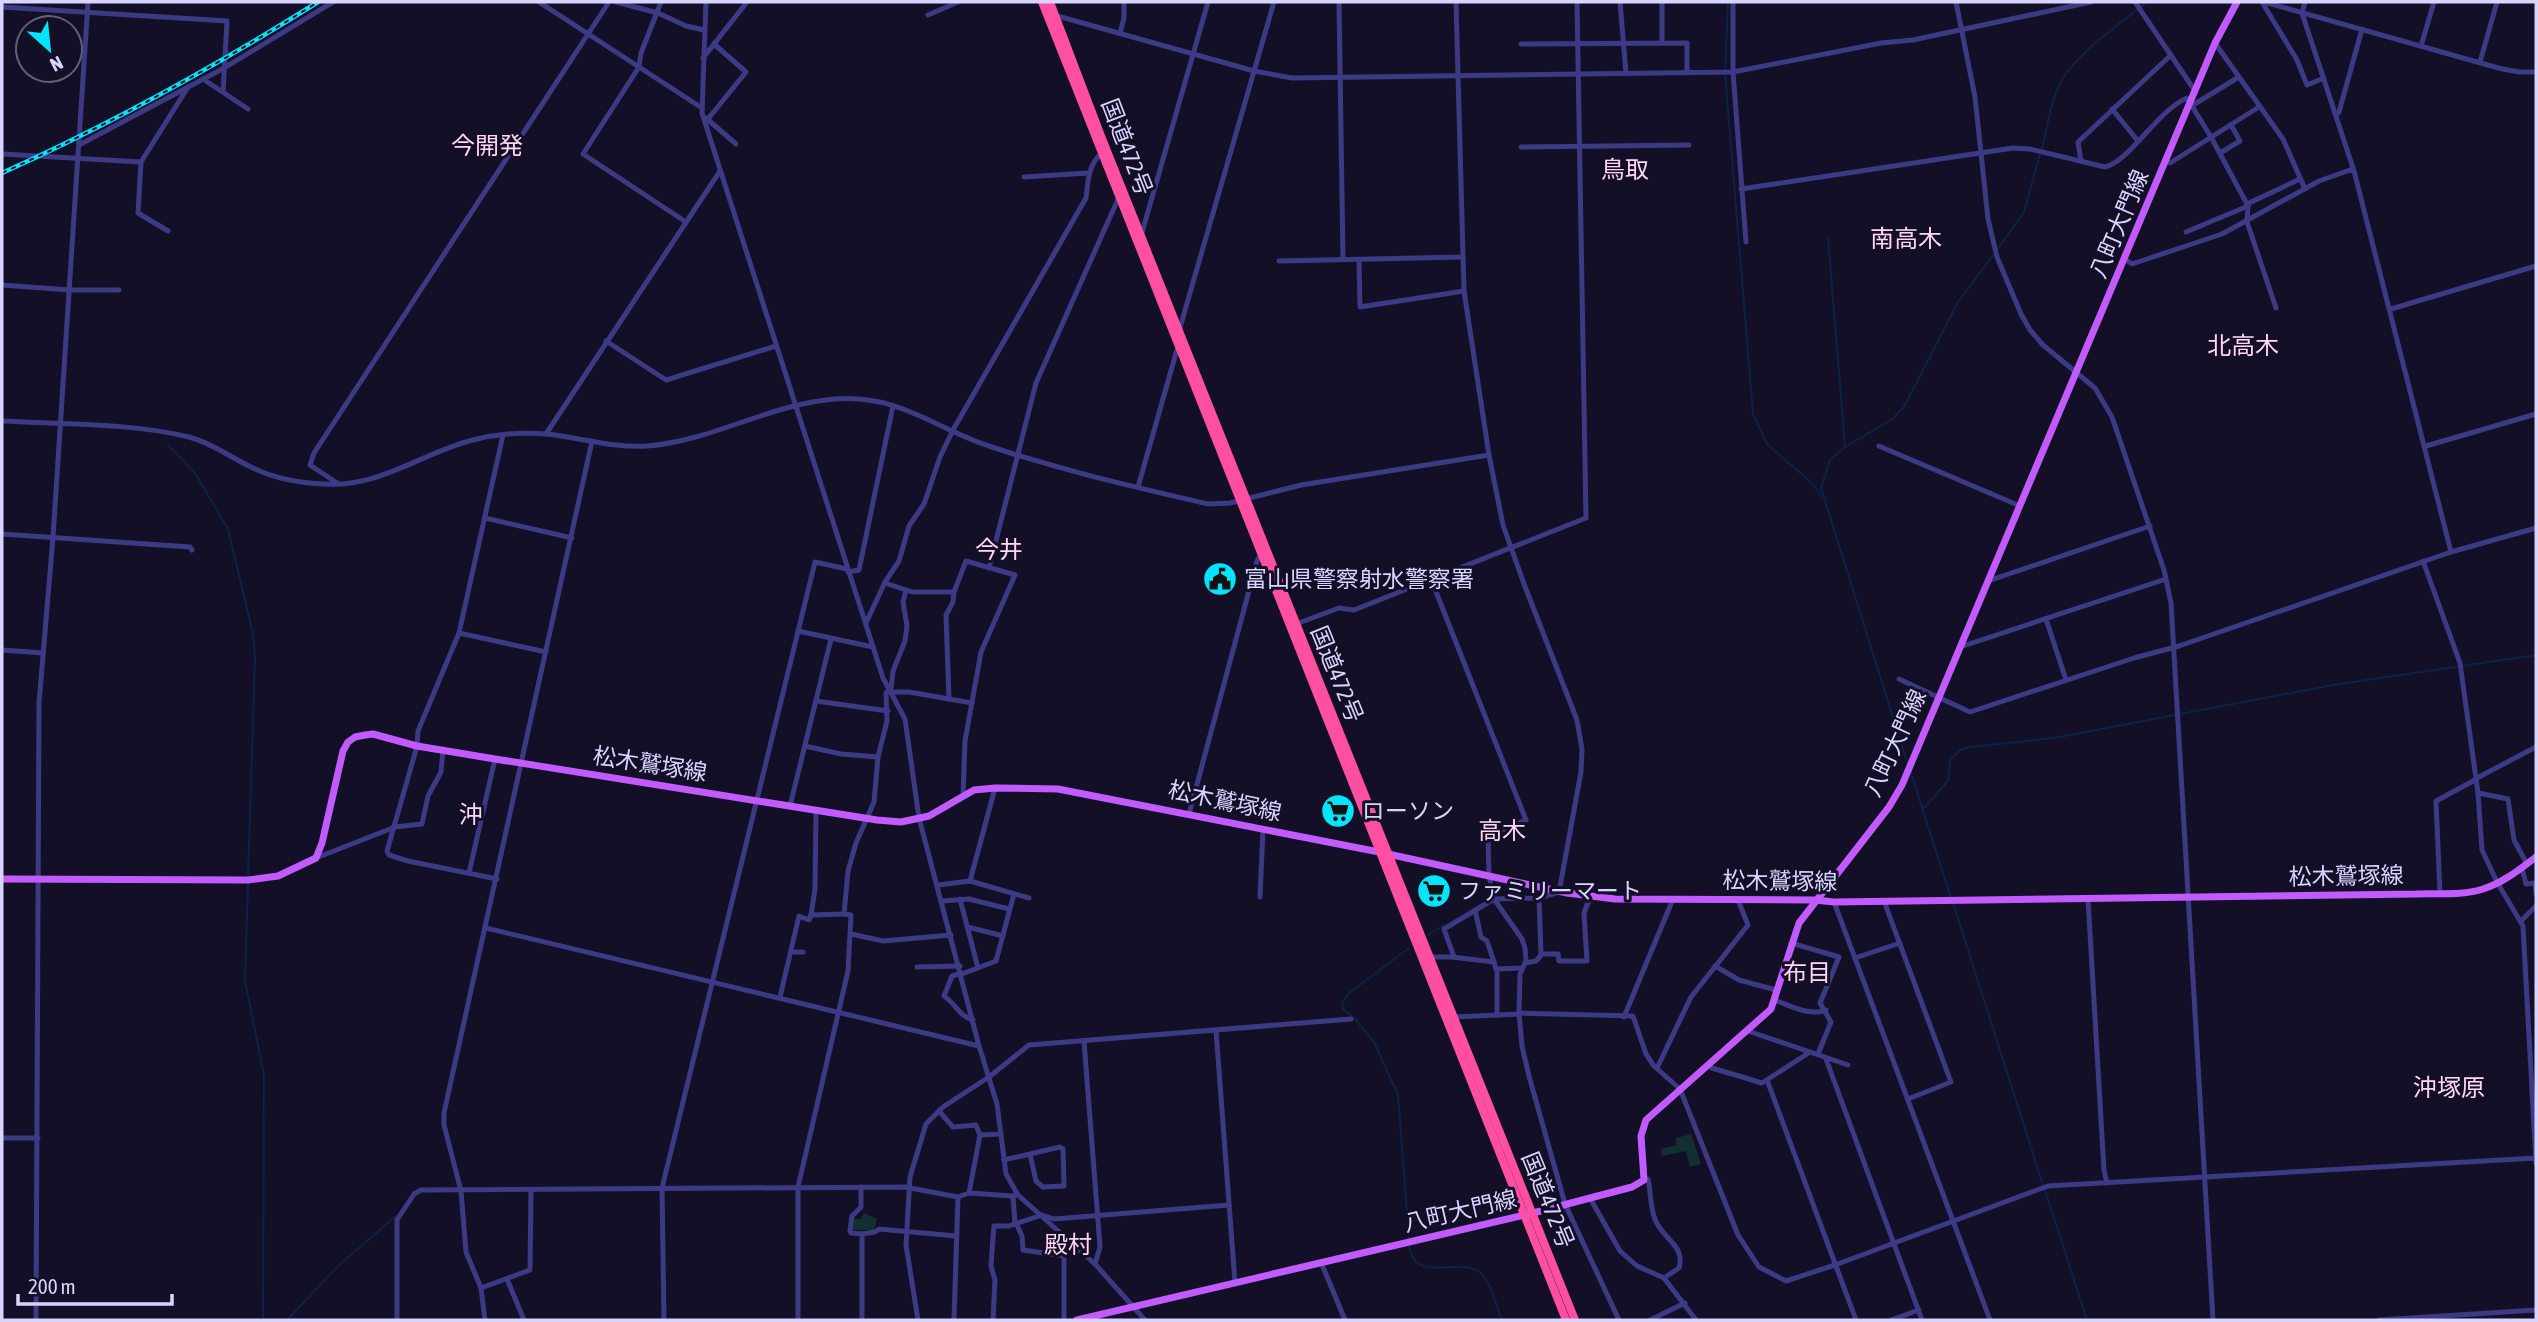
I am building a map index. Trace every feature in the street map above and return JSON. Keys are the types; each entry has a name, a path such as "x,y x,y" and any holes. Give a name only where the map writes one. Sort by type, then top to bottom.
{"highway":[{"name":"国道472号","path":"1042,2 1051,16 1141,236 1243,500 1261,554 1529,1214 1575,1320"},
{"name":"国道472号","path":"1050,2 1051,16 1101,154 1178,346 1296,624 1383,853 1430,957 1529,1214 1566,1320"}],"main road":[{"name":"八町大門線","path":"1077,1320 1529,1214 1632,1186 1645,1178 1642,1128 1653,1111 1771,1009 1799,923 1889,807 1902,785 2192,103 2215,43 2237,2"},
{"name":"松木鷲塚線","path":"316,858 322,843 340,759 348,742 355,737 373,734 417,746 816,811 901,822 938,813 974,790 1058,789 1590,897 1834,902 2440,893 2476,891 2497,882 2536,857"},
{"path":"2,879 258,879 295,870 316,858"}],"street":[{"path":"40,2 40,9"},
{"path":"36,1320 39,704 53,537 88,2"},
{"path":"79,145 224,68 334,2"},
{"path":"539,2 702,108"},
{"path":"338,484 310,465 314,453 609,2"},
{"path":"616,2 658,13 686,26 704,30"},
{"path":"661,2 640,53 639,67 583,155 686,222"},
{"path":"706,2 702,108 883,678 903,713 909,736 919,818 979,1046 997,1104 1006,1174 1015,1196 1015,1224 1022,1236 1023,1250 1064,1256"},
{"path":"703,58 747,2"},
{"path":"928,15 958,2"},
{"path":"1120,33 1124,2"},
{"path":"1141,236 1208,2"},
{"path":"1179,331 1274,2"},
{"path":"1339,2 1343,259"},
{"path":"1454,957 1444,929 1494,899 1539,898 1559,892 1581,772 1582,749 1577,720 1511,548 1497,497 1469,337 1462,257 1456,2"},
{"path":"1296,624 1339,608 1354,610 1586,518 1577,2"},
{"path":"1620,2 1626,73"},
{"path":"1662,2 1662,42"},
{"path":"1733,2 1733,72 1746,242"},
{"path":"1956,2 1982,155 1988,219 2008,286 2031,330 2043,345 2095,388 2112,417 2150,526 2171,603 2213,1320"},
{"path":"1051,16 1287,78 1733,72 1881,43 1913,40 2091,2"},
{"path":"2136,2 2195,91"},
{"path":"2263,2 2480,62 2520,72 2536,72"},
{"path":"2263,2 2297,60 2307,85 2323,78"},
{"path":"2305,2 2302,13 2354,171 2451,552"},
{"path":"2421,46 2434,2"},
{"path":"2480,62 2497,2"},
{"path":"2,7 227,21 223,92"},
{"path":"2336,116 2362,29"},
{"path":"1521,44 1687,43 1687,72"},
{"path":"2215,43 2283,139 2305,189"},
{"path":"706,118 746,72 714,44"},
{"path":"2081,161 2078,142 2171,55"},
{"path":"2192,103 2239,77"},
{"path":"203,79 248,109"},
{"path":"168,231 138,213 141,162 188,87"},
{"path":"1741,189 1982,155 2013,148 2098,166 2111,166 2179,102 2187,98 2247,205 2247,222 2276,308"},
{"path":"2166,161 2170,163 2259,107"},
{"path":"2112,108 2138,141"},
{"path":"706,118 736,144"},
{"path":"2220,153 2240,141 2231,125"},
{"path":"1521,147 1689,145"},
{"path":"2,154 141,162"},
{"path":"866,624 885,583 899,561 909,526 924,505 940,457 953,430 1086,198 1089,173 1101,154"},
{"path":"546,434 720,171"},
{"path":"2125,259 2132,264 2222,234 2319,181 2354,171"},
{"path":"1024,177 1089,173"},
{"path":"2186,232 2300,179"},
{"path":"989,568 1036,383 1119,197"},
{"path":"1279,261 1462,257"},
{"path":"1359,260 1360,307 1464,291"},
{"path":"2391,309 2536,267"},
{"path":"2,285 119,290"},
{"path":"606,341 666,380 776,345"},
{"path":"1138,487 1178,346"},
{"path":"2,421 156,431 191,438 271,475 324,484 382,477 441,451 473,440 503,435 546,434 625,446 676,442 795,406 835,399 893,405 913,411 985,445 1208,504 1243,500 1301,485 1489,455"},
{"path":"664,1320 662,1188 815,562 848,571 859,570 893,405"},
{"path":"2426,446 2536,414"},
{"path":"496,879 389,855 387,847 417,746 418,731 459,633 503,435"},
{"path":"485,1320 481,1289 466,1252 461,1191 444,1125 444,1113 592,441"},
{"path":"1879,446 2020,506"},
{"path":"485,518 572,538"},
{"path":"1988,581 2150,526"},
{"path":"1899,679 1970,712 2175,647 2423,561 2536,528"},
{"path":"2,534 190,547 192,550"},
{"path":"1189,814 1261,554"},
{"path":"2423,561 2460,663 2478,793 2482,850 2497,882 2521,921 2524,932 2536,1163"},
{"path":"949,699 946,615 953,602 965,562 1015,575 981,652 965,741 963,795"},
{"path":"1431,579 1526,820 1488,836 1489,876 1494,899 1522,939 1525,948 1519,1014 1522,1046 1565,1204 1619,1320"},
{"path":"1960,647 2166,579"},
{"path":"885,583 920,592 954,592"},
{"path":"892,691 893,671 905,641 906,590"},
{"path":"2046,619 2066,680"},
{"path":"799,631 873,647"},
{"path":"459,633 546,652"},
{"path":"790,806 831,639"},
{"path":"2,650 43,653"},
{"path":"844,914 848,871 874,802 878,757 888,712 886,694 899,691 972,703"},
{"path":"816,701 888,712"},
{"path":"805,746 841,754 878,757"},
{"path":"2440,893 2436,801 2536,747"},
{"path":"316,858 395,827 422,824 428,796 441,772 443,750"},
{"path":"469,873 495,759"},
{"path":"970,881 995,788"},
{"path":"2478,793 2508,799 2514,840 2525,866 2526,884 2535,883 2536,894"},
{"path":"780,997 800,916 809,920 811,915 815,889 816,811"},
{"path":"1260,897 1263,829"},
{"path":"938,885 970,881 1029,898"},
{"path":"917,967 961,971 996,961 1014,894"},
{"path":"1541,955 1558,954 1559,961 1587,961 1584,913 1590,897"},
{"path":"1497,969 1536,961 1541,955 1539,898"},
{"path":"960,899 978,968"},
{"path":"943,901 969,899 1009,909"},
{"path":"1624,1017 1673,899"},
{"path":"2088,899 2104,1170 2107,1183"},
{"path":"1657,1068 1690,997 1748,925 1738,900"},
{"path":"1884,901 1951,1082 1908,1099"},
{"path":"1834,902 1990,1320"},
{"path":"2521,921 2536,906"},
{"path":"1475,910 1481,937 1488,941 1497,969 1497,1015"},
{"path":"798,1320 798,1187 848,971 851,934 851,915 811,915"},
{"path":"968,927 1003,936"},
{"path":"486,928 979,1046"},
{"path":"851,934 883,941 951,935"},
{"path":"1791,943 1855,959 1900,943"},
{"path":"791,952 803,952"},
{"path":"1430,957 1494,962"},
{"path":"1818,1054 1831,1022 1820,1003 1839,957"},
{"path":"1715,966 1739,980 1776,990"},
{"path":"961,971 952,976 944,996 963,1016 973,1020"},
{"path":"2526,984 2536,983"},
{"path":"1773,1000 1804,1010 1826,1010"},
{"path":"1453,1017 1519,1014 1633,1016 1646,1054 1680,1089 1738,1235 1759,1267 1786,1280 1836,1265 2048,1186 2536,1158"},
{"path":"918,1320 907,1253 907,1231 910,1177 926,1124 939,1111 989,1077 1029,1045 1350,1019"},
{"path":"1216,1030 1235,1283"},
{"path":"1748,1031 1848,1065"},
{"path":"1084,1041 1100,1247 1095,1264"},
{"path":"1708,1064 1712,1068 1762,1083 1810,1052"},
{"path":"1826,1059 1923,1320"},
{"path":"1767,1080 1856,1320"},
{"path":"939,1111 953,1127 976,1125 979,1135 969,1193"},
{"path":"979,1135 1001,1134"},
{"path":"2,1138 38,1138"},
{"path":"1004,1160 1060,1147 1063,1149 1064,1186 1043,1187 1036,1181 1030,1154"},
{"path":"1645,1178 1648,1179 1654,1219 1674,1242 1680,1256 1679,1268 1664,1278"},
{"path":"397,1320 397,1220 414,1194 421,1190 798,1187 909,1188 958,1197 969,1193 1015,1196 1042,1214 1064,1234 1145,1320"},
{"path":"861,1187 861,1207 852,1216 851,1233 875,1232 878,1228 957,1236"},
{"path":"481,1289 530,1270 531,1190"},
{"path":"954,1320 958,1197"},
{"path":"1590,1198 1620,1251 1637,1266 1664,1278 1696,1320"},
{"path":"993,1320 993,1228 1015,1224 1042,1214 1054,1219 1229,1205"},
{"path":"862,1234 862,1320"},
{"path":"1064,1234 1064,1320"},
{"path":"1321,1262 1345,1320"},
{"path":"507,1279 524,1320"},
{"path":"1650,1320 1685,1303"},
{"path":"1891,1320 1919,1310"},
{"path":"2379,1320 2536,1310"}],"green space":[{"path":"1691,1134 1701,1164 1690,1167 1686,1151 1662,1156 1661,1149 1676,1145 1676,1138"},
{"path":"864,1213 877,1219 874,1230 852,1230 854,1219 861,1219"}],"waterway":[{"path":"1728,2 1725,73 1753,414 1767,444 1813,484 1822,498"},
{"path":"2042,149 2053,100 2066,74 2098,40 2147,2"},
{"path":"1997,250 2024,212 2040,154"},
{"path":"1828,238 1845,446"},
{"path":"1908,765 1821,488 1830,460 1845,447 1891,420 1904,407 1958,302 1994,254"},
{"path":"168,445 195,473 228,529 253,634 255,658 248,876"},
{"path":"1924,808 1948,781 1950,759 1962,749 2054,738 2333,685 2536,655"},
{"path":"1911,773 1951,898"},
{"path":"248,881 245,981 264,1075 263,1320"},
{"path":"1953,903 2043,1185"},
{"path":"1428,935 1444,925"},
{"path":"1409,948 1348,994 1342,1004 1343,1009 1374,1042 1398,1095 1409,1239"},
{"path":"2045,1190 2087,1320"},
{"path":"287,1320 337,1267 397,1215"},
{"path":"1409,1245 1419,1264 1437,1268 1469,1268 1483,1275 1502,1320"}],"railway":[{"path":"2,173 163,93 318,2"}],"place":[{"name":"富山県警察射水警察署","path":"1220,579"},
{"name":"ローソン","path":"1338,811"},
{"name":"ファミリーマート","path":"1434,891"}],"district":[{"name":"今開発","path":"487,146"},
{"name":"鳥取","path":"1625,170"},
{"name":"南高木","path":"1906,239"},
{"name":"北高木","path":"2243,346"},
{"name":"今井","path":"999,550"},
{"name":"沖","path":"471,815"},
{"name":"高木","path":"1502,831"},
{"name":"布目","path":"1807,973"},
{"name":"沖塚原","path":"2449,1088"},
{"name":"殿村","path":"1068,1245"}]}
